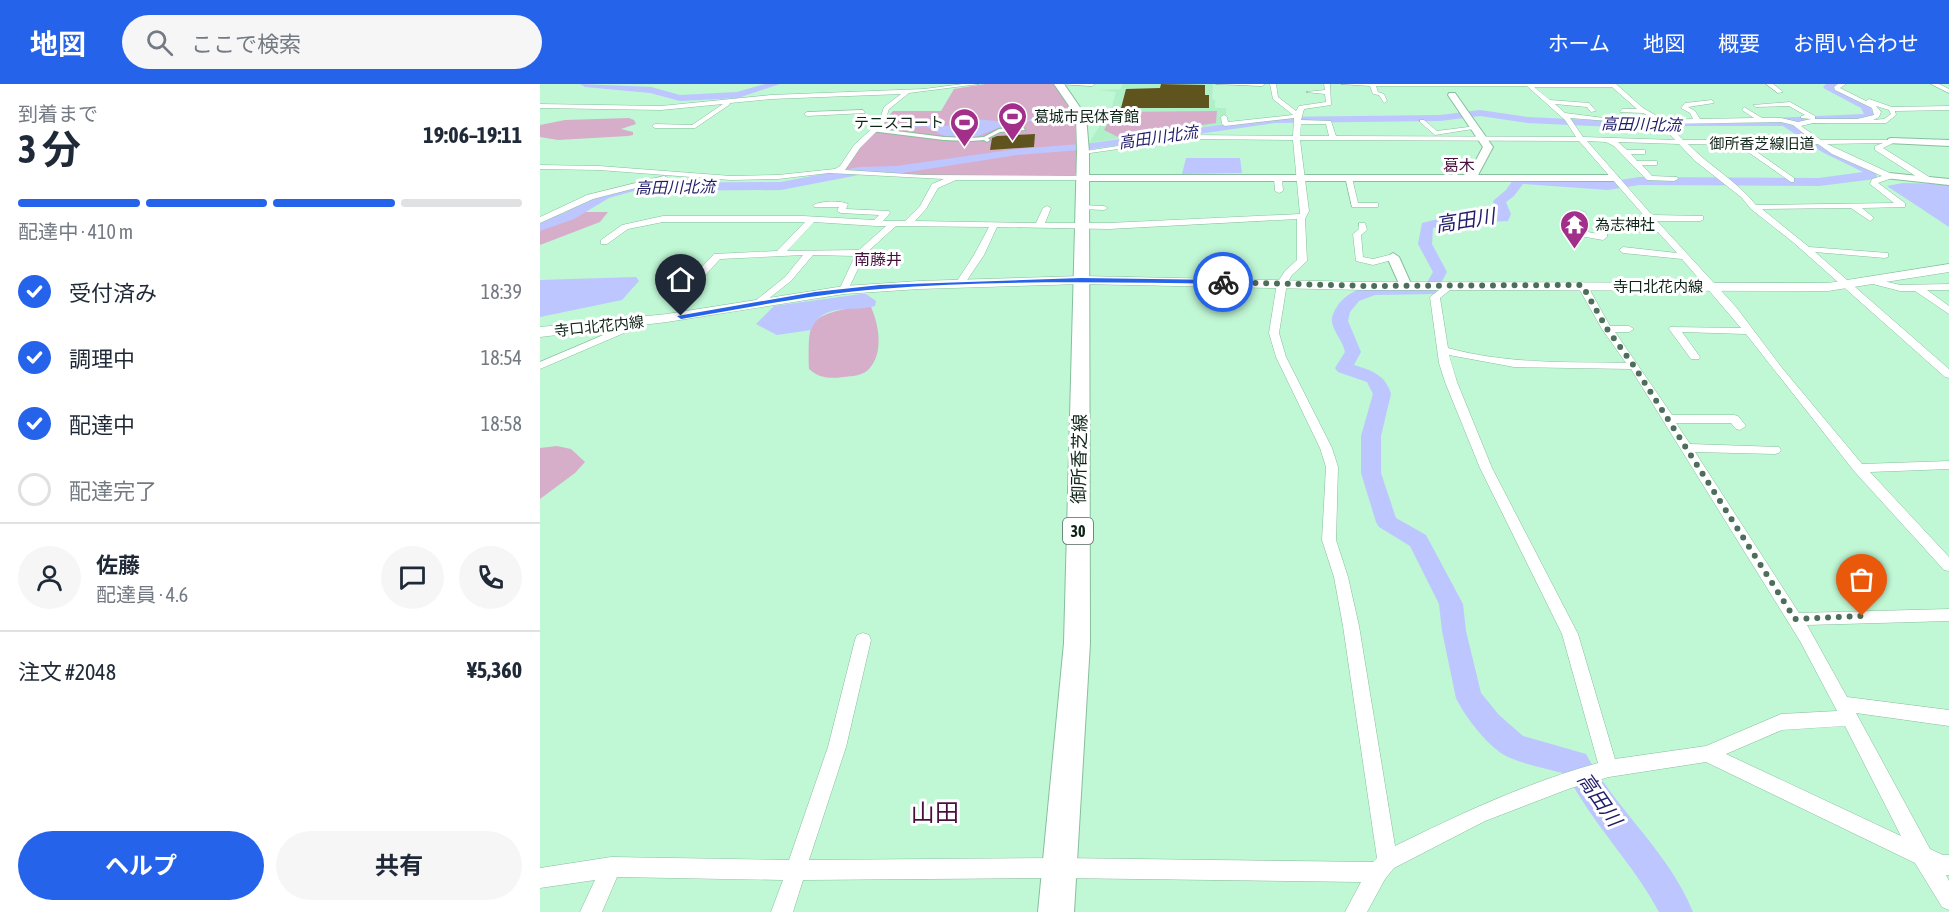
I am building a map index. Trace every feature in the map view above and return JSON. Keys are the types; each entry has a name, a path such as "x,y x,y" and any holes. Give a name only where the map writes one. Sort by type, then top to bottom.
{"main road":[{"name":"御所香芝線","path":"1056,912 1077,643 1081,280 1089,214 1082,178 1081,116 1060,84"},
{"name":"寺口北花内線","path":"540,332 641,322 843,290 960,284 1081,280 1406,286 1847,286 1949,268"}],"street":[{"path":"886,91 901,84"},
{"path":"540,106 661,108 872,91 908,91 976,84"},
{"path":"1060,84 1092,84"},
{"path":"1219,84 1262,84"},
{"path":"1273,84 1274,96 1298,118"},
{"path":"1344,84 1613,84 1645,111 1663,122 1682,143 1744,195 1754,207 1943,363 1949,375"},
{"path":"1372,84 1375,93 1381,94 1384,101"},
{"path":"1446,84 1484,140 1488,150 1471,178"},
{"path":"1528,84 1567,118 1581,139 1618,182 1712,286 1859,468 1949,566"},
{"path":"1769,84 1780,92"},
{"path":"1844,84 1837,87 1838,89 1874,107 1878,114 1869,119 1847,122"},
{"path":"1934,84 1948,91"},
{"path":"1285,106 1329,104 1328,88 1309,92"},
{"path":"872,91 866,97 866,106 882,123"},
{"path":"844,172 843,168 857,147 882,123 886,108 908,91"},
{"path":"1549,102 1590,105 1581,98 1568,98"},
{"path":"1854,98 1891,109 1947,109"},
{"path":"647,130 657,125 693,127 731,101"},
{"path":"1697,121 1692,112 1684,108 1687,104 1712,102"},
{"path":"1756,105 1790,104 1813,117 1778,117 1782,120"},
{"path":"807,114 866,106"},
{"path":"1305,106 1301,107 1296,138 1305,211 1302,216 1302,261 1288,273 1282,283 1275,321 1276,344 1326,448 1332,466 1329,540 1341,577 1351,626 1382,866 1356,912"},
{"path":"1692,112 1721,108"},
{"path":"1744,109 1762,121"},
{"path":"1794,124 1886,121 1894,114 1891,109"},
{"path":"1622,111 1645,111"},
{"path":"1224,117 1225,124 1298,118 1329,122 1333,139"},
{"path":"1567,118 1610,119"},
{"path":"1567,118 1596,121"},
{"path":"1632,118 1663,122 1782,120 1794,124 1820,142 1949,143"},
{"path":"1422,121 1435,133 1468,119"},
{"path":"1868,127 1891,141"},
{"path":"874,131 926,135 952,141 986,139 999,130 1023,129"},
{"path":"1701,130 1783,129"},
{"path":"1744,134 1760,143"},
{"name":"御所香芝線旧道","path":"1083,149 1189,137 1484,140 1581,139 1591,136 1608,140 1682,143 1820,142 1889,176"},
{"path":"1718,136 1728,143"},
{"path":"1608,140 1624,152 1650,178 1674,179"},
{"path":"1891,141 1878,148 1928,180"},
{"path":"1710,143 1721,152"},
{"path":"1740,143 1791,180"},
{"path":"1624,152 1642,152"},
{"path":"1635,163 1654,163"},
{"path":"540,167 599,168 678,176 748,178 844,172 953,178 1471,178 1618,182"},
{"path":"540,220 603,193 678,176"},
{"path":"1754,207 1902,205 1874,184 1875,181 1889,176 1949,182"},
{"path":"908,223 923,207 935,186 953,178"},
{"path":"1278,178 1279,191"},
{"path":"1348,178 1355,205 1375,205"},
{"path":"779,254 821,202 844,204 841,211 831,221"},
{"path":"1852,205 1870,218"},
{"path":"1039,226 1047,208"},
{"path":"841,211 886,213 876,223"},
{"path":"1582,213 1577,233 1603,237 1603,218"},
{"path":"604,242 626,227 651,220 807,219 876,223 1039,226 1089,214 1132,226 1302,216"},
{"path":"1650,218 1700,218"},
{"path":"843,290 861,253 894,223"},
{"path":"960,284 979,255 994,225"},
{"path":"1362,225 1363,230 1356,234 1359,259 1373,262 1393,257 1406,286"},
{"path":"1604,228 1659,229"},
{"path":"1806,249 1886,255"},
{"path":"1623,250 1685,257"},
{"path":"759,303 788,279 811,252"},
{"path":"676,301 717,256 811,252 861,253"},
{"path":"1876,282 1894,287 1949,287"},
{"path":"1439,285 1435,297 1447,371 1479,453 1570,634 1609,768"},
{"path":"1582,285 1607,329 1634,366 1795,619 1922,855 1949,900"},
{"path":"1918,288 1949,311"},
{"path":"540,366 641,322"},
{"path":"1607,329 1629,329"},
{"path":"1695,357 1674,329 1749,331"},
{"path":"1444,350 1466,357 1523,363 1634,366"},
{"path":"1668,419 1734,419 1740,426"},
{"path":"1687,448 1775,450"},
{"path":"1859,468 1949,465"},
{"path":"1795,619 1949,615"},
{"path":"782,912 837,747 863,640"},
{"path":"540,878 611,867 643,866 796,870 1382,866 1479,814 1571,779 1609,768 1707,754 1781,722 1845,711 1949,718"},
{"path":"1707,754 1942,865 1949,865"},
{"path":"591,912 611,867"}],"shaded area":[{"path":"985,84 1055,84 1075,116 1077,172 1074,176 919,176 845,169 860,147 893,111 941,111 954,89"},
{"path":"1123,84 1213,84 1212,99 1215,100 1215,108 1226,108 1226,116 1221,117 1221,124 1217,125 1089,143 1112,106 1116,92 1097,90 1121,89"},
{"path":"1217,111 1216,123 1118,137 1104,130 1114,112"},
{"path":"629,118 636,124 621,129 633,132 633,135 558,140 540,137 540,125 565,120"},
{"path":"577,212 608,212 600,222 540,245 540,218"},
{"path":"858,306 871,307 876,322 879,339 874,362 867,371 854,376 829,378 813,372 809,369 809,339 814,322 829,313"},
{"path":"557,446 571,449 585,462 575,473 540,499 540,448"}],"water":[{"path":"1038,116 1047,118 1020,123"},
{"path":"963,118 1018,123 1006,125 973,138 942,135 925,126 909,128 922,124 947,126"},
{"path":"1186,158 1240,158 1242,173 1182,174"},
{"path":"1903,183 1949,184 1949,227 1887,186"},
{"path":"636,277 639,281 622,300 540,317 540,280"},
{"path":"866,294 876,301 875,306 830,312 816,321 811,330 777,335 756,324 774,306"}],"building":[{"path":"1161,84 1205,85 1205,95 1209,95 1209,108 1121,108 1126,89 1160,88"},
{"name":"葛城市民体育館","path":"1035,134 1034,147 990,150 992,138 997,136"}],"waterway":[{"path":"585,84 651,90 680,98 738,95 775,84"},
{"name":"高田川","path":"1786,122 1865,118 1869,115 1865,106 1828,87 1832,84"},
{"name":"高田川北流","path":"540,227 569,216 605,195 634,187 781,186 859,171 896,170 1017,152 1092,146 1275,120 1440,118 1480,113 1527,120 1657,126 1688,123 1786,122"},
{"name":"高田川","path":"1677,912 1657,876 1590,790 1576,763 1515,747 1489,724 1469,698 1454,631 1451,604 1418,541 1387,522 1371,473 1371,436 1382,394 1373,379 1344,368 1353,352 1341,325 1340,316 1349,302 1367,291 1430,291 1440,272 1425,244 1427,226 1454,219 1503,218 1505,214 1499,201 1510,193 1519,180 1548,180 1577,185 1608,186 1639,181 1819,182 1871,176 1868,170 1826,150 1786,122"}],"way so far":[{"path":"1223,282 1366,286 1582,285 1607,329 1634,366 1795,619 1862,616"}],"place":[{"name":"葛城市民体育館","path":"1013,142"},
{"name":"テニスコート","path":"965,148"},
{"name":"為志神社","path":"1574,250"}],"district":[{"name":"葛木","path":"1459,165"},
{"name":"南藤井","path":"878,259"},
{"name":"山田","path":"935,812"}],"route":[{"path":"681,316 815,294 880,287 1081,280 1223,282"}]}
